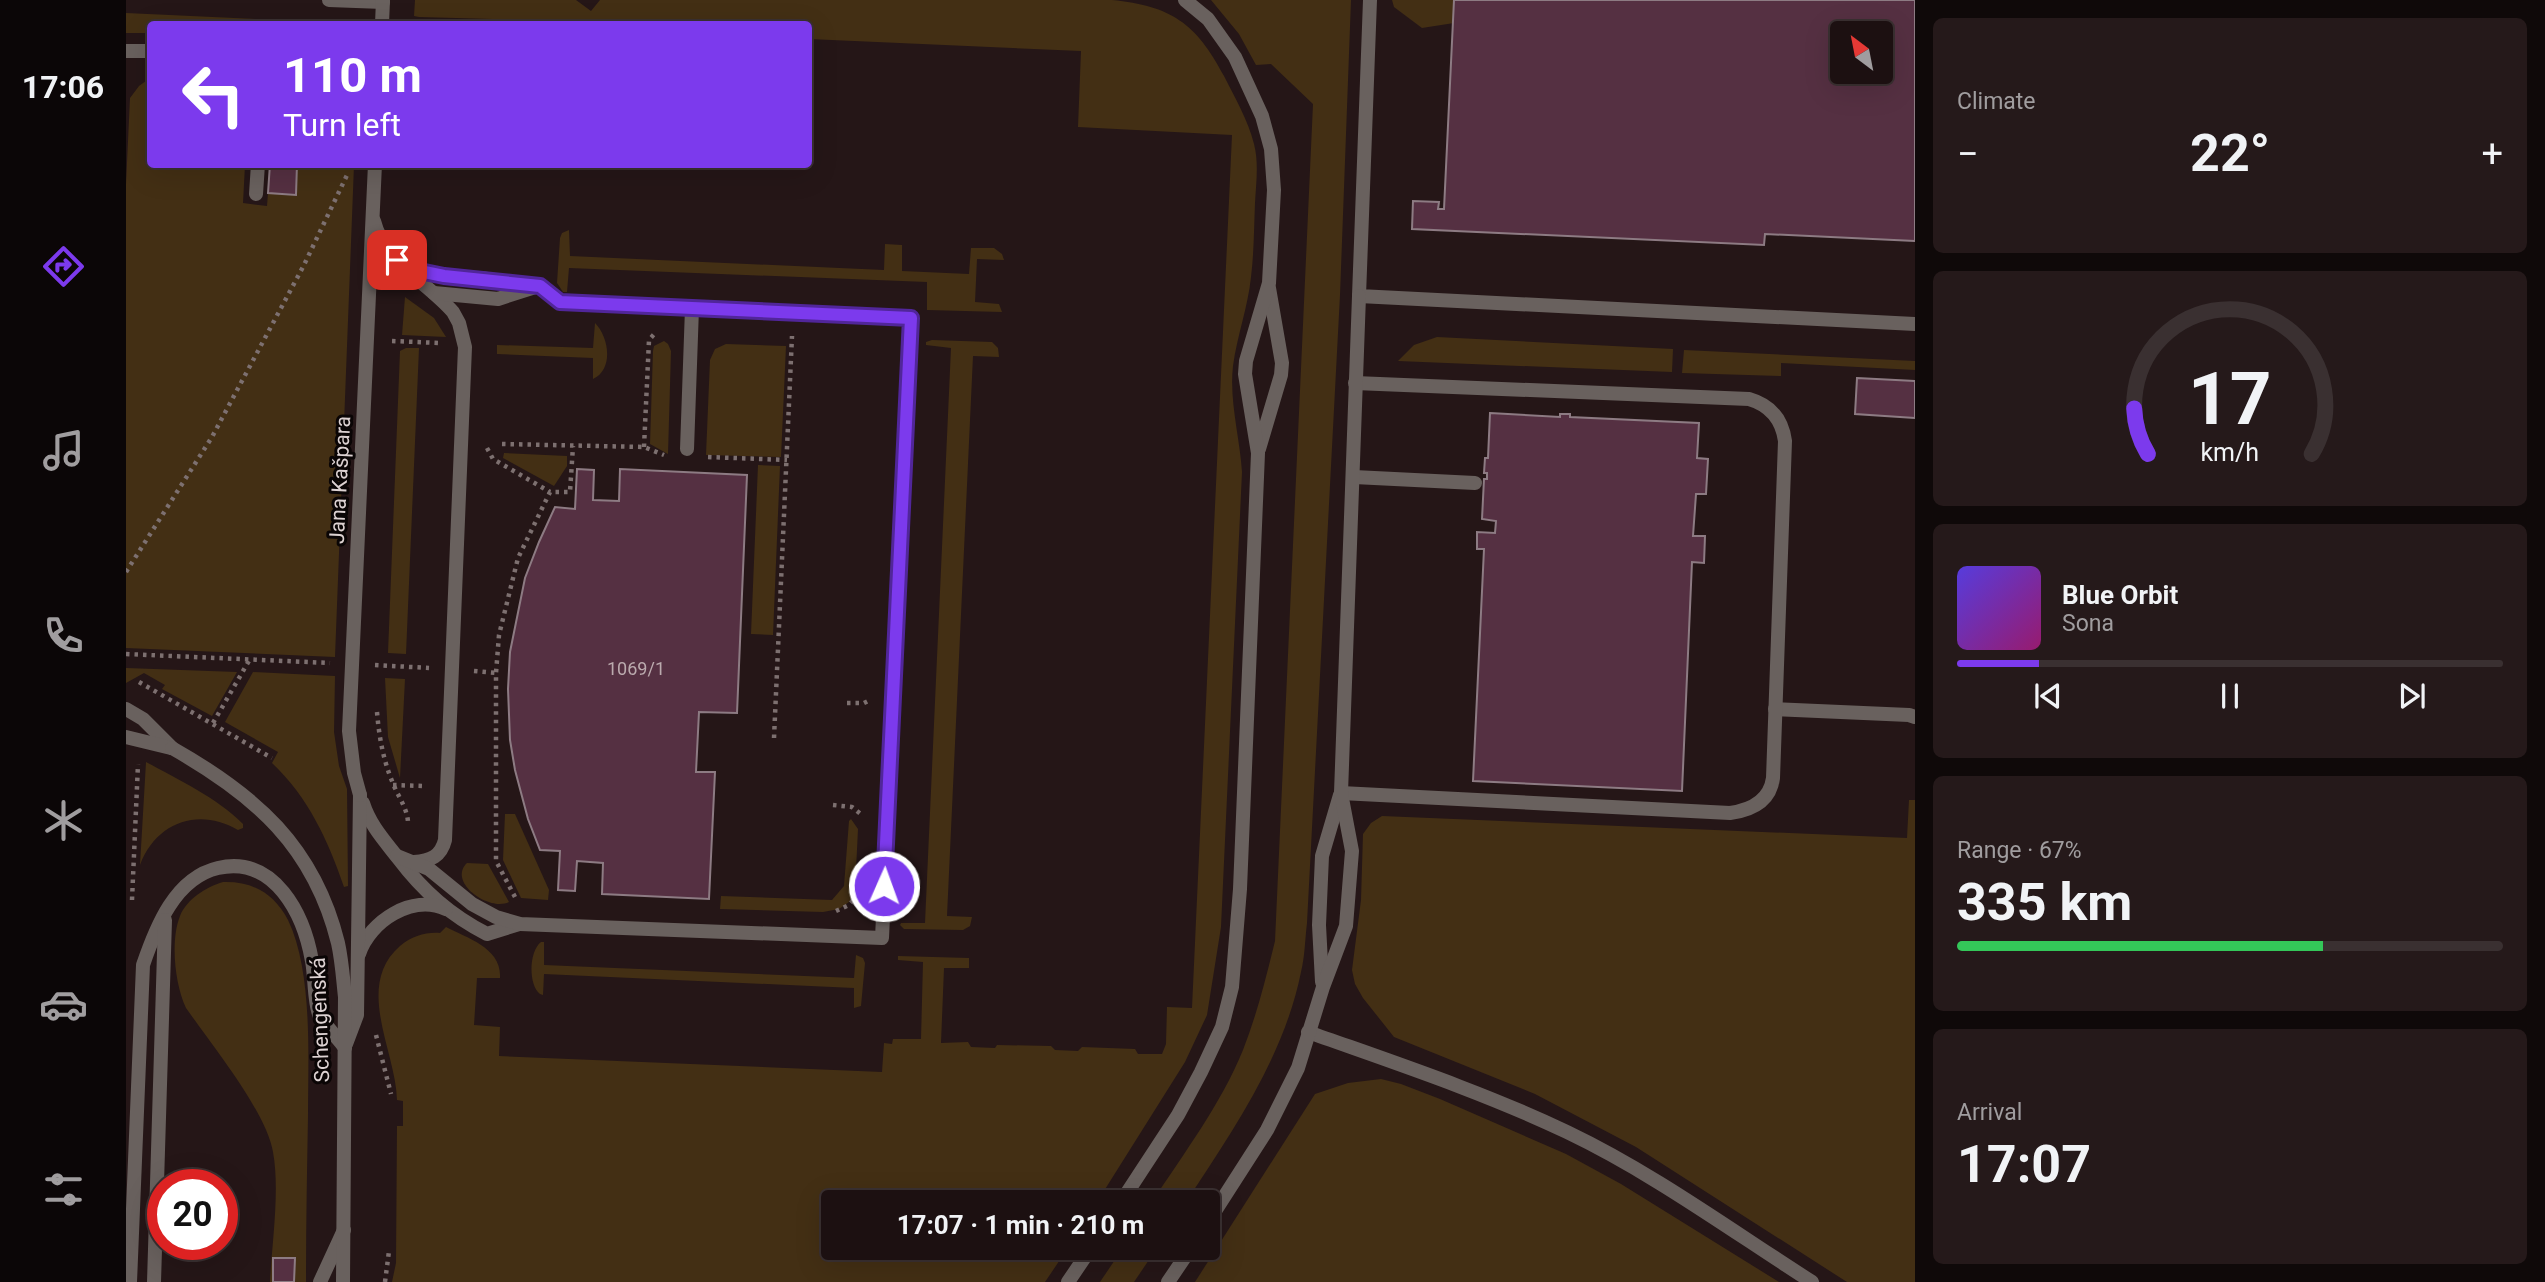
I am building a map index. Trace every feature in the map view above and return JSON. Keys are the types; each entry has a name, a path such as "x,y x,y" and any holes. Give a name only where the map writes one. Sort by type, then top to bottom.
{"street":[{"path":"329,0 383,1 382,21"},
{"path":"1185,0 1200,10 1223,38 1251,91 1267,131 1274,190 1269,283 1282,363 1258,453"},
{"path":"1220,1203 1267,1130 1298,1068 1322,987 1346,926 1352,851 1341,793 1370,0"},
{"path":"126,51 147,51"},
{"path":"256,194 258,168"},
{"name":"Jana Kašpara","path":"360,795 354,773 349,731 374,168"},
{"path":"373,216 377,234 383,244 453,312 465,347 445,840 438,855 414,862"},
{"path":"397,856 429,869 472,904 496,917 520,923 882,938 911,318 560,302 540,286 452,278 405,268"},
{"path":"1129,1190 1178,1115 1201,1072 1222,1027 1232,987 1240,888 1258,453 1245,374 1246,361 1269,283"},
{"path":"434,293 498,299 540,286"},
{"path":"1359,296 1915,324"},
{"path":"692,308 692,453"},
{"path":"1341,793 1730,813 1741,812 1761,803 1772,787 1785,441 1779,421 1768,406 1749,399 1355,383"},
{"path":"1354,477 1475,484"},
{"path":"126,709 143,719 172,748"},
{"path":"1775,709 1915,717"},
{"name":"Schengenská","path":"126,737 172,748 214,772 252,800 284,834 310,872 328,912 337,942 345,997 343,1282"},
{"path":"1322,987 1319,925 1322,856 1341,793"},
{"path":"360,795 371,823 414,881 448,910 487,934 520,923"},
{"path":"345,1048 357,1015 360,795"},
{"path":"130,1282 143,965 150,943 181,889 202,874 227,866 253,869 264,874 290,900 300,917 312,961 319,1013 345,1048"},
{"path":"356,962 364,942 374,928 388,917 422,904 448,910"},
{"path":"154,1282 166,916"},
{"path":"1308,1032 1507,1105 1569,1133 1640,1172 1812,1282"},
{"path":"320,1282 344,1230"},
{"path":"1068,1282 1083,1260"},
{"path":"1168,1282 1183,1260"}],"path":[{"path":"126,572 212,437 304,265 350,168"},
{"path":"391,354 393,329"},
{"path":"645,447 649,340 660,331"},
{"path":"774,737 792,335"},
{"path":"392,341 448,343"},
{"path":"502,444 645,447 659,455 672,456"},
{"path":"486,446 493,458 550,492 570,492 573,446"},
{"path":"692,453 787,460"},
{"path":"516,899 496,861 496,673 499,635 518,558 550,492"},
{"path":"379,677 380,652"},
{"path":"126,654 335,663"},
{"path":"213,723 250,659"},
{"path":"371,665 433,668"},
{"path":"469,671 496,673"},
{"path":"139,682 272,758"},
{"path":"377,700 383,755 408,822"},
{"path":"132,900 138,762"},
{"path":"393,785 427,786"},
{"path":"833,806 857,809 865,825"},
{"path":"832,912 849,905 861,888"},
{"path":"385,1282 389,1251"}],"shaded area":[{"path":"415,0 576,0 591,11 600,0 1112,0 1166,13 1192,30 1214,58 1241,109 1254,144 1257,174 1251,277 1232,379 1242,472 1221,927 1207,1015 1185,1062 1105,1190 821,1190 821,1260 1060,1260 1045,1282 392,1282 396,1263 397,1126 403,1126 403,1101 397,1100 381,1020 380,980 387,962 400,946 419,935 440,933 446,927 482,945 495,959 499,968 500,978 477,978 474,1025 500,1027 499,1056 882,1072 884,1043 892,1044 893,1039 921,1039 923,962 898,960 898,956 969,958 969,968 944,968 941,1043 968,1042 971,1047 995,1048 997,1045 1051,1046 1055,1050 1078,1051 1082,1047 1135,1049 1138,1054 1162,1054 1166,1044 1167,1007 1192,1008 1232,135 1078,127 1081,51 812,39 812,21 534,21 414,16"},
{"path":"1211,0 1351,0 1340,295 1307,923 1302,966 1293,1003 1270,1063 1255,1092 1194,1190 1160,1190 1201,1128 1234,1070 1253,1023 1275,941 1313,104 1271,64 1256,65 1239,34"},
{"path":"1392,0 1455,0 1454,23 1422,28 1394,7"},
{"path":"126,13 297,21 147,21 147,33 126,33"},
{"path":"147,80 147,168 245,168 243,203 267,206 268,193 295,195 297,168 354,168 335,657 126,648 126,184 130,98"},
{"path":"569,230 570,256 884,270 885,244 902,245 902,271 969,274 971,248 994,248 1002,254 1004,260 977,259 975,302 999,304 1002,312 927,310 927,282 569,268 567,292 563,292 557,283 560,238 562,233"},
{"path":"405,297 434,318 446,337 402,335"},
{"path":"595,323 604,336 607,361 600,374 593,379 593,358 497,354 497,345 593,348"},
{"path":"1437,337 1673,349 1672,372 1398,361 1414,345"},
{"path":"664,341 671,351 668,454 650,444 653,351 654,346"},
{"path":"926,342 992,342 998,348 999,357 973,356 947,916 972,917 970,926 963,930 904,929 900,925 925,923 951,348 926,345"},
{"path":"726,344 786,346 781,457 706,455 710,360 715,349"},
{"path":"419,348 406,654 388,653 400,351"},
{"path":"1684,350 1915,361 1915,370 1781,363 1781,376 1682,373"},
{"path":"504,453 567,456 567,466 554,486 503,458"},
{"path":"758,465 780,466 773,635 751,634"},
{"path":"126,668 237,672 212,716 162,689 165,685 144,673 126,683"},
{"path":"253,672 335,676 334,732 339,766 347,789 348,886 344,887 316,820 296,790 272,763 278,752 225,722"},
{"path":"385,678 405,679 400,778 388,737"},
{"path":"146,762 209,797 243,824 243,828 238,830 208,820 180,823 157,838 140,865"},
{"path":"1909,800 1915,800 1915,1282 1847,1282 1636,1147 1535,1094 1394,1037 1355,984 1352,970 1361,900 1363,834 1371,823 1382,816 1907,838"},
{"path":"505,814 515,814 549,890 548,900 521,898 503,860"},
{"path":"851,819 858,829 855,891 849,902 839,909 823,912 720,909 721,896 832,900 844,886"},
{"path":"467,863 488,864 509,902 491,903 473,893 462,879 462,871"},
{"path":"223,882 253,886 276,903 288,920 302,964 308,1042 306,1282 294,1282 295,1258 274,1258 273,1282 270,1282 276,1183 273,1152 260,1117 186,1008 179,987 175,938 180,916 187,904 198,894"},
{"path":"541,942 544,942 544,965 854,978 856,955 863,958 865,963 861,1006 854,1008 854,988 544,974 543,995 536,990 531,968 534,953"},
{"path":"1381,1079 1401,1084 1566,1154 1621,1184 1779,1282 1195,1282 1209,1260 1220,1260 1220,1243 1315,1094 1348,1083"},
{"path":"1115,1260 1149,1260 1134,1282 1100,1282"}],"building":[{"path":"1454,0 1915,0 1915,241 1765,234 1764,245 1412,229 1413,201 1439,202 1438,209 1444,209"},
{"path":"270,168 297,168 296,195 268,193"},
{"path":"1857,378 1915,381 1915,418 1855,414"},
{"path":"1490,413 1560,417 1560,414 1570,414 1570,417 1699,423 1697,458 1708,459 1706,494 1696,494 1693,536 1705,536 1704,563 1692,562 1682,791 1473,781 1484,549 1477,549 1477,532 1495,533 1496,521 1482,519"},
{"path":"577,469 594,470 593,500 619,501 620,469 747,475 737,713 699,712 696,772 715,772 709,899 602,894 603,863 577,861 575,891 558,890 560,851 540,850 528,819 510,740 510,652 525,578 539,542 555,507 575,509"},
{"path":"273,1258 295,1258 294,1282 273,1282"}],"route":[{"path":"397,260 405,268 444,276 540,286 560,302 911,318 884,886"}]}
